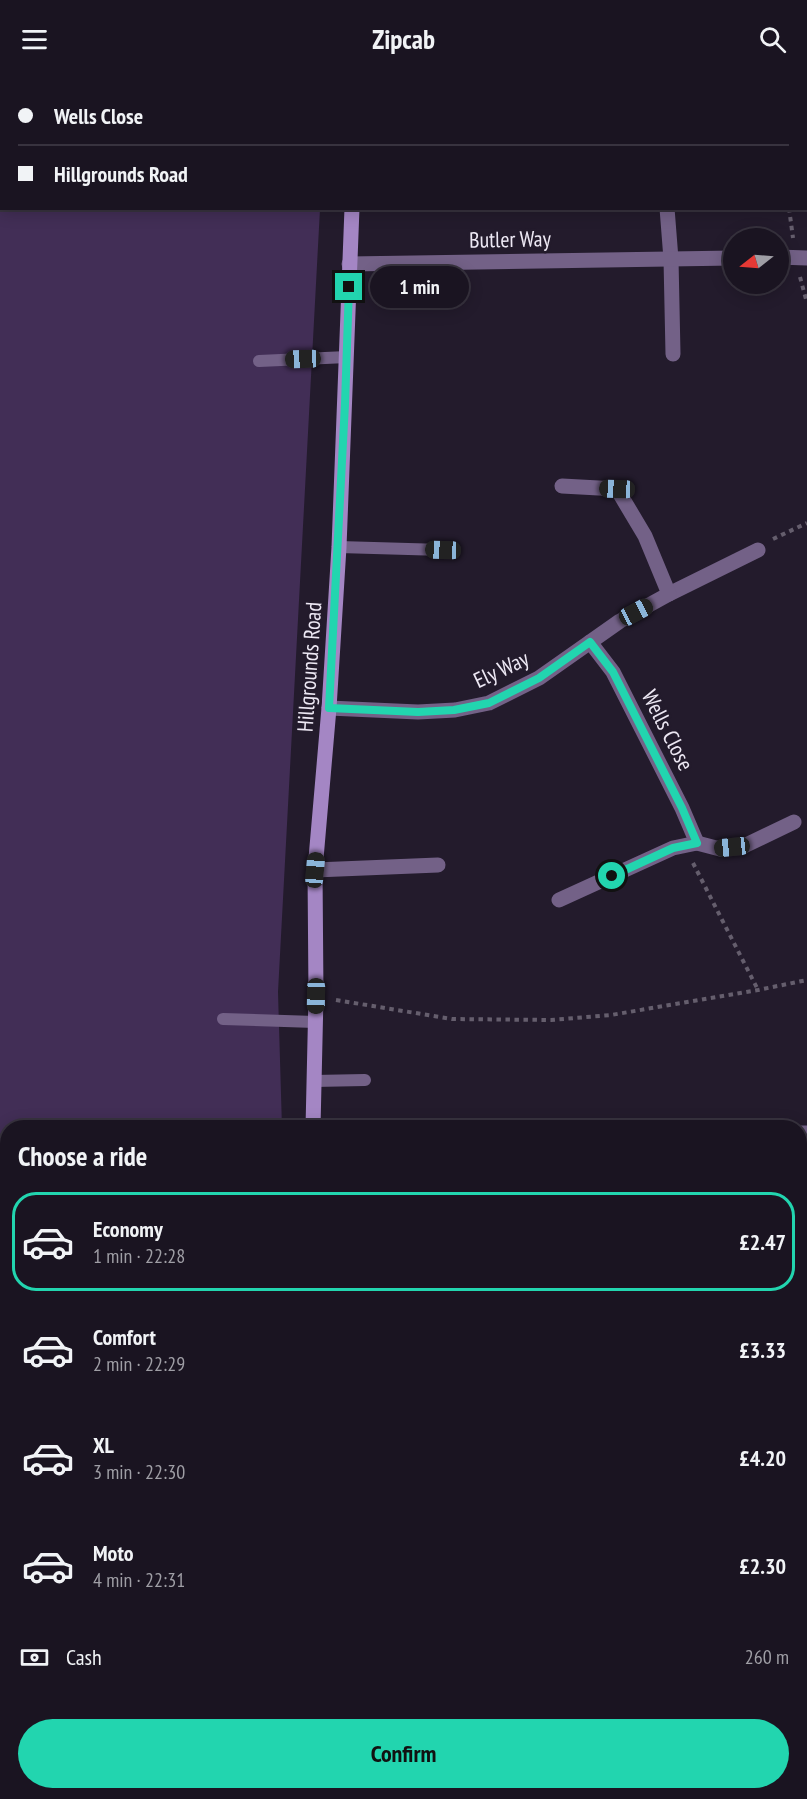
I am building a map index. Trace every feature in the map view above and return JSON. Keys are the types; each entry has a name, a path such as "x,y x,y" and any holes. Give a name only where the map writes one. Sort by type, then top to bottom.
{"street":[{"name":"Hillgrounds Road","path":"313,1120 316,996 315,870 329,708 339,547 352,210"},
{"path":"667,210 671,259 673,354"},
{"path":"789,257 807,258"},
{"name":"Butler Way","path":"349,264 723,258"},
{"path":"562,486 617,489 645,536 669,594"},
{"name":"Ely Way","path":"329,708 418,712 454,710 489,703 539,678 620,621 758,550"},
{"name":"Wells Close","path":"590,642 613,672 682,808 691,844"},
{"path":"559,900 673,848 691,844 720,849 744,846 794,822"},
{"path":"315,870 438,865"}],"lane":[{"path":"259,361 347,357"},
{"path":"339,547 443,550"},
{"path":"223,1018 315,1022"},
{"path":"314,1081 365,1080"}],"path":[{"path":"758,550 774,538 807,523"},
{"path":"691,844 758,990"},
{"path":"316,996 452,1019 551,1020 610,1015 807,980"}],"shaded area":[{"path":"0,210 320,210 278,992 282,1120 0,1120"}],"route":[{"path":"349,287 339,547 329,708 418,712 454,710 489,703 539,678 590,642 613,672 682,808 697,843 673,848 612,876"}]}
